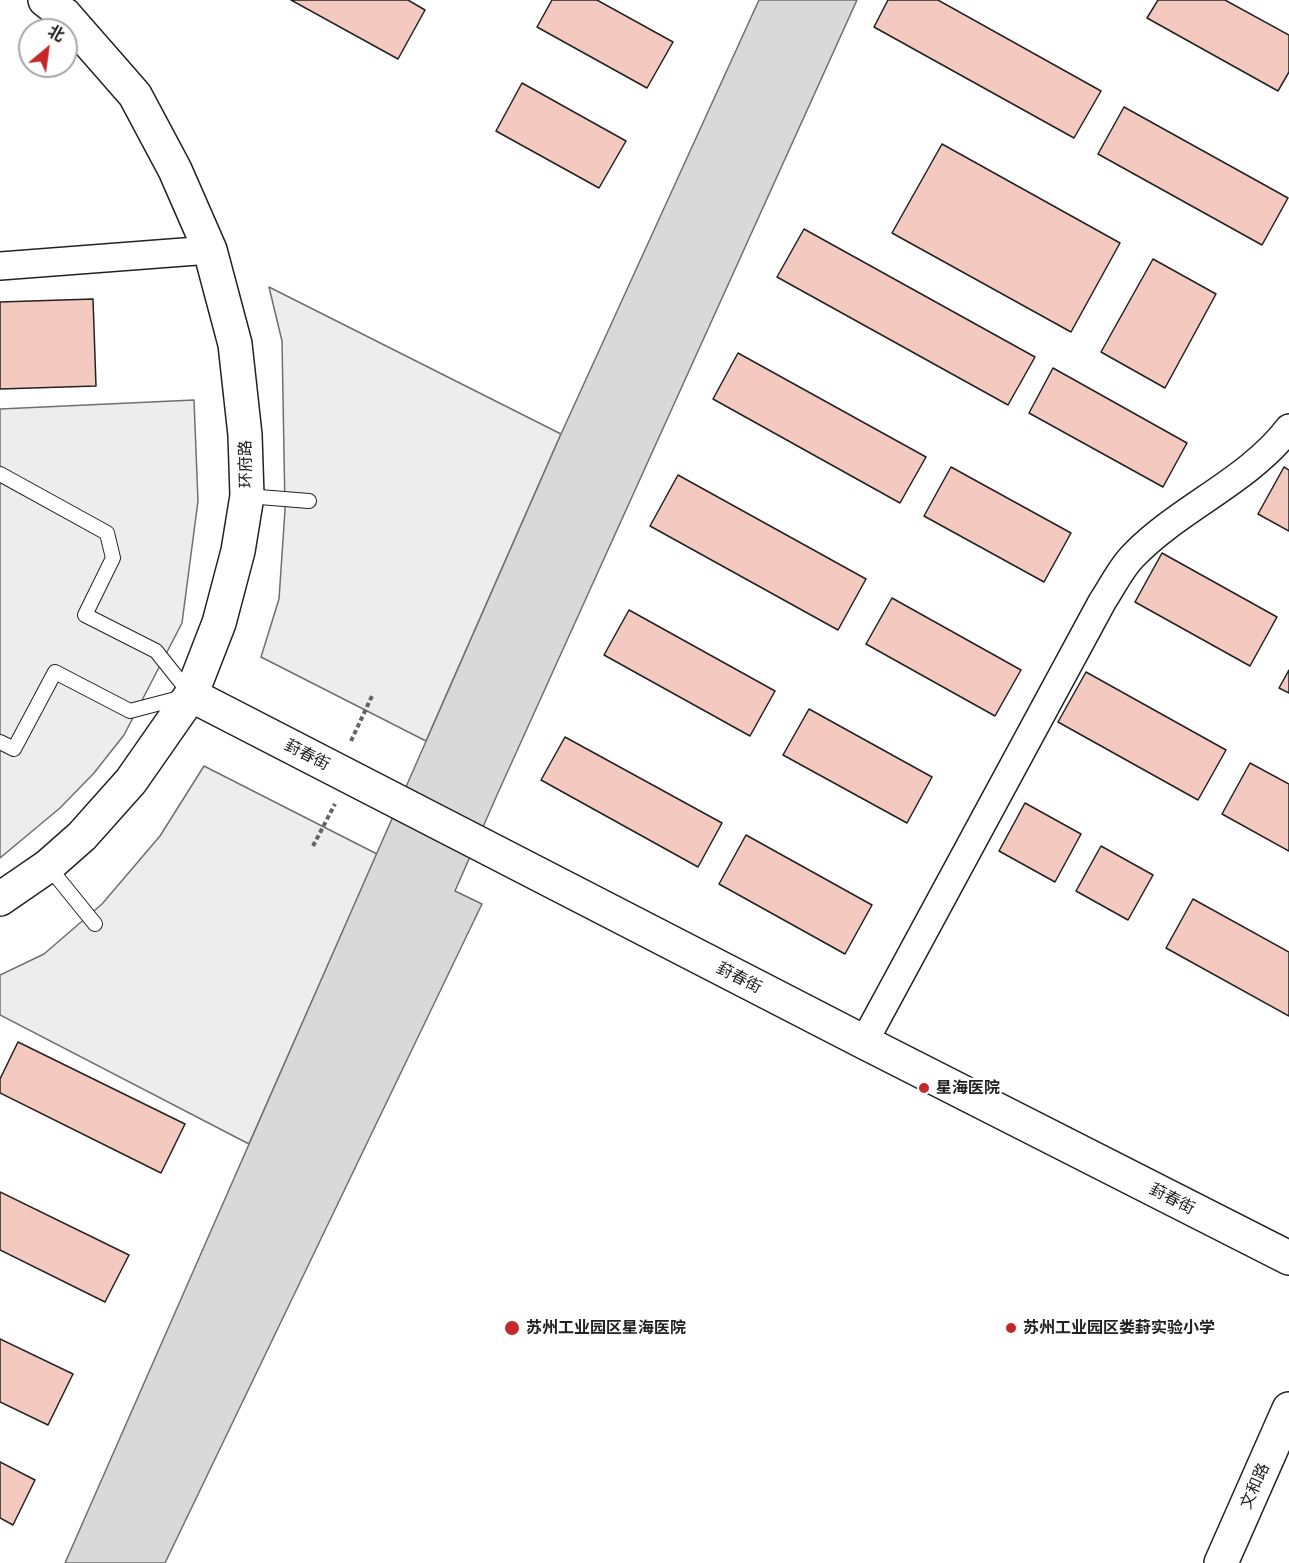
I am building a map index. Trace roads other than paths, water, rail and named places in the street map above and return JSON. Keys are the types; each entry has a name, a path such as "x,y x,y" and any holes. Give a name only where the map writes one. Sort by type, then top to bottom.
{"street":[{"name":"环府路","path":"0,899 48,866 82,836 131,781 190,695 219,623 238,551 247,496 245,435 235,344 210,250 175,170 135,95 64,15 45,0"},
{"path":"0,266 210,250"},
{"path":"864,1042 1102,602 1132,556 1266,454 1289,430"},
{"name":"葑春街","path":"190,695 1289,1258"},
{"name":"文和路","path":"1221,1563 1289,1409"}],"lane":[{"path":"0,474 107,533 113,558 85,615 156,651 190,695 130,711 55,672 14,749 0,742"},
{"path":"247,496 309,501"},
{"path":"48,866 95,924"}],"place":[{"name":"星海医院","path":"924,1088"},
{"name":"苏州工业园区星海医院","path":"512,1328"},
{"name":"苏州工业园区娄葑实验小学","path":"1011,1328"}]}
